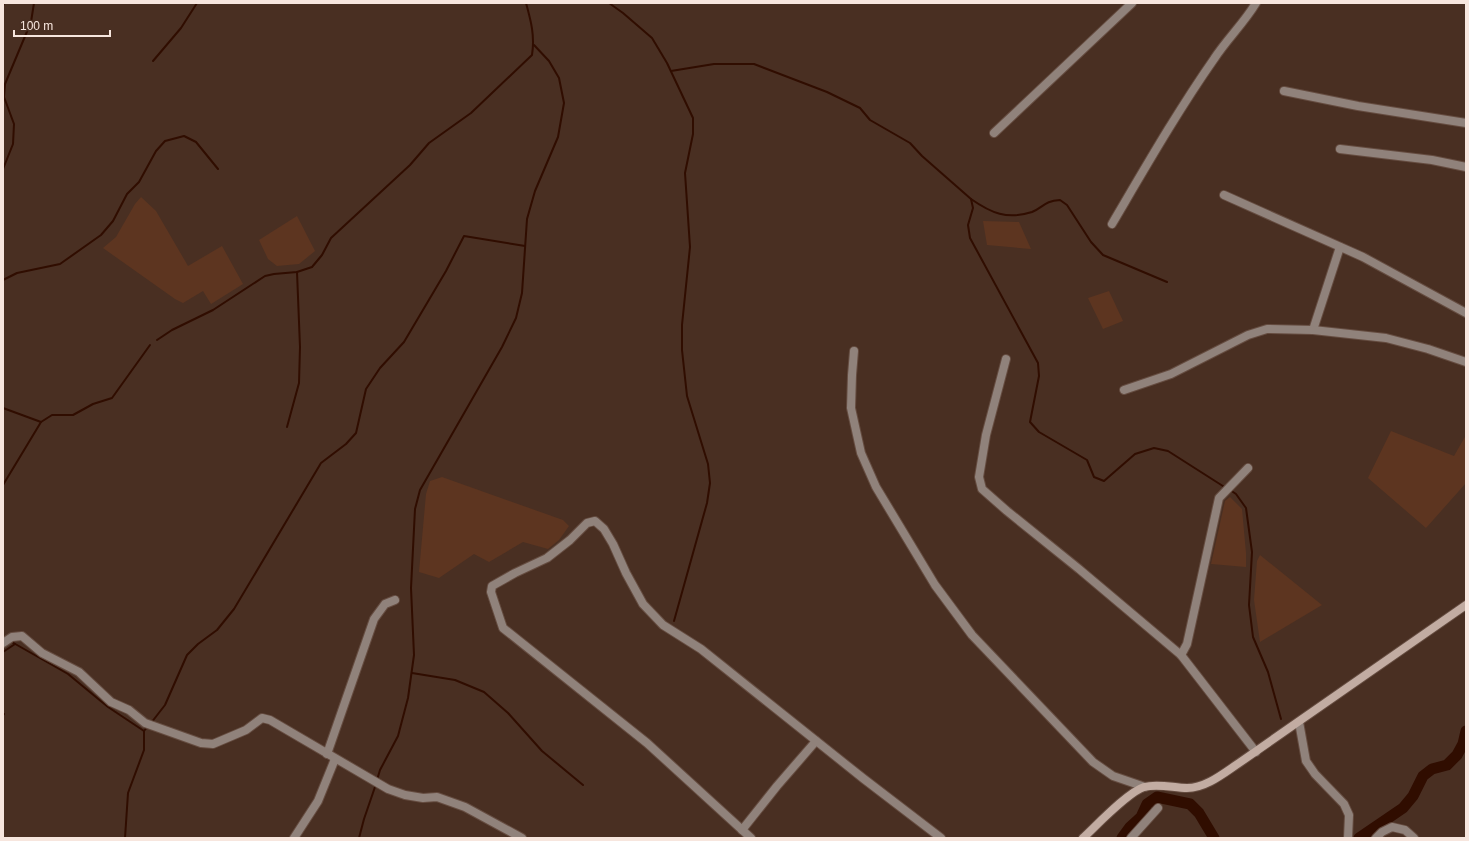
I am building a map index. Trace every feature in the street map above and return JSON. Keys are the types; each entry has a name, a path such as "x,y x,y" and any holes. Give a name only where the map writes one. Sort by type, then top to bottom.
{"main road":[{"path":"1083,838 1131,794 1145,787 1163,786 1189,788 1205,784 1256,752 1466,605"}],"street":[{"path":"994,133 1132,3"},
{"path":"1112,224 1182,107 1215,57 1249,15 1256,3"},
{"path":"1284,91 1358,106 1466,122"},
{"path":"1340,149 1432,160 1466,167"},
{"path":"1224,195 1363,257 1466,312"},
{"path":"1313,330 1340,247"},
{"path":"1124,390 1171,374 1248,335 1267,329 1313,330 1386,338 1428,349 1466,362"},
{"path":"854,351 851,408 861,454 876,487 935,585 972,635 1094,762 1113,776 1145,787"},
{"path":"1006,359 986,435 979,477 982,489 1181,655 1256,752"},
{"path":"1181,655 1187,644 1219,498 1248,468"},
{"path":"751,838 647,743 503,628 491,592 492,586 547,558 570,540 587,523 594,521 604,529 613,544 643,604 663,625 701,649 941,838"},
{"path":"327,754 374,619 385,604 395,600"},
{"path":"3,644 12,637 22,636 42,653 79,672 111,702 129,710 145,723 201,743 213,744 246,730 262,718 270,720 388,789 405,795 423,798 437,797 465,807 522,838"},
{"path":"1299,722 1306,761 1315,774 1344,804 1349,815 1348,838"},
{"path":"742,830 777,786 816,741"},
{"path":"294,838 318,801 335,759"},
{"path":"1131,838 1158,808"},
{"path":"1376,838 1392,827 1405,830 1414,838"}],"shaded area":[{"path":"141,197 156,211 188,266 222,246 243,284 211,304 203,291 183,303 175,299 103,248 116,237 135,204"},
{"path":"297,216 315,251 299,264 277,266 268,259 259,240"},
{"path":"983,221 1019,222 1031,249 987,245"},
{"path":"1109,291 1123,321 1103,329 1088,298"},
{"path":"1391,431 1454,456 1466,435 1466,483 1426,528 1368,478"},
{"path":"442,477 563,520 569,526 559,540 548,549 523,542 489,562 474,554 439,578 419,572 426,494 430,481"},
{"path":"1230,497 1242,509 1246,567 1211,564 1225,501"},
{"path":"1260,555 1322,605 1260,642 1254,600 1257,561"}],"waterway":[{"path":"3,169 13,144 14,124 4,97 5,84 31,22 34,3"},
{"path":"153,61 181,28 197,3"},
{"path":"157,340 172,330 213,310 265,276 297,272 312,267 322,255 331,238 410,165 429,143 471,113 532,55 533,35 526,3"},
{"path":"609,3 652,38 667,63 693,118 693,134 685,173 690,247 682,325 682,350 687,396 708,464 710,483 707,503 674,621"},
{"path":"377,780 380,770 398,736 408,698 414,655 411,588 415,509 420,490 502,347 516,318 522,293 527,219 535,191 558,137 564,103 559,78 549,61 534,45"},
{"path":"671,71 714,64 754,64 827,92 860,108 870,120 910,143 922,156 971,199 973,208 968,225 970,238 1038,363 1039,376 1030,422 1039,432 1087,460 1094,477 1104,481 1135,454 1154,448 1168,451 1226,488"},
{"path":"3,280 17,273 60,264 101,235 113,221 127,194 139,182 156,151 165,141 184,136 196,142 218,169"},
{"path":"971,199 985,208 1007,215 1032,212 1047,203 1060,200 1067,205 1091,242 1103,255 1167,282"},
{"path":"151,723 165,705 187,655 198,644 217,630 234,609 321,463 346,444 356,433 366,389 380,368 404,342 446,271 464,236 525,246"},
{"path":"287,427 299,383 300,347 297,272"},
{"path":"3,485 41,422 52,415 73,415 93,404 112,398 150,345"},
{"path":"3,408 41,422"},
{"path":"1230,490 1236,494 1246,508 1252,552 1249,605 1253,637 1268,672 1281,719"},
{"path":"10,641 68,674 108,707 144,731 144,750 128,793 125,838"},
{"path":"3,652 15,644"},
{"path":"412,673 455,680 484,692 508,713 542,751 583,785"},
{"path":"144,731 148,726"},
{"path":"1359,838 1403,808 1413,796 1423,776 1432,769 1447,765 1457,755 1463,744 1466,731"},
{"path":"359,838 376,784"},
{"path":"1122,838 1130,827 1141,817 1147,804 1157,797 1190,804 1199,813 1214,838"}]}
